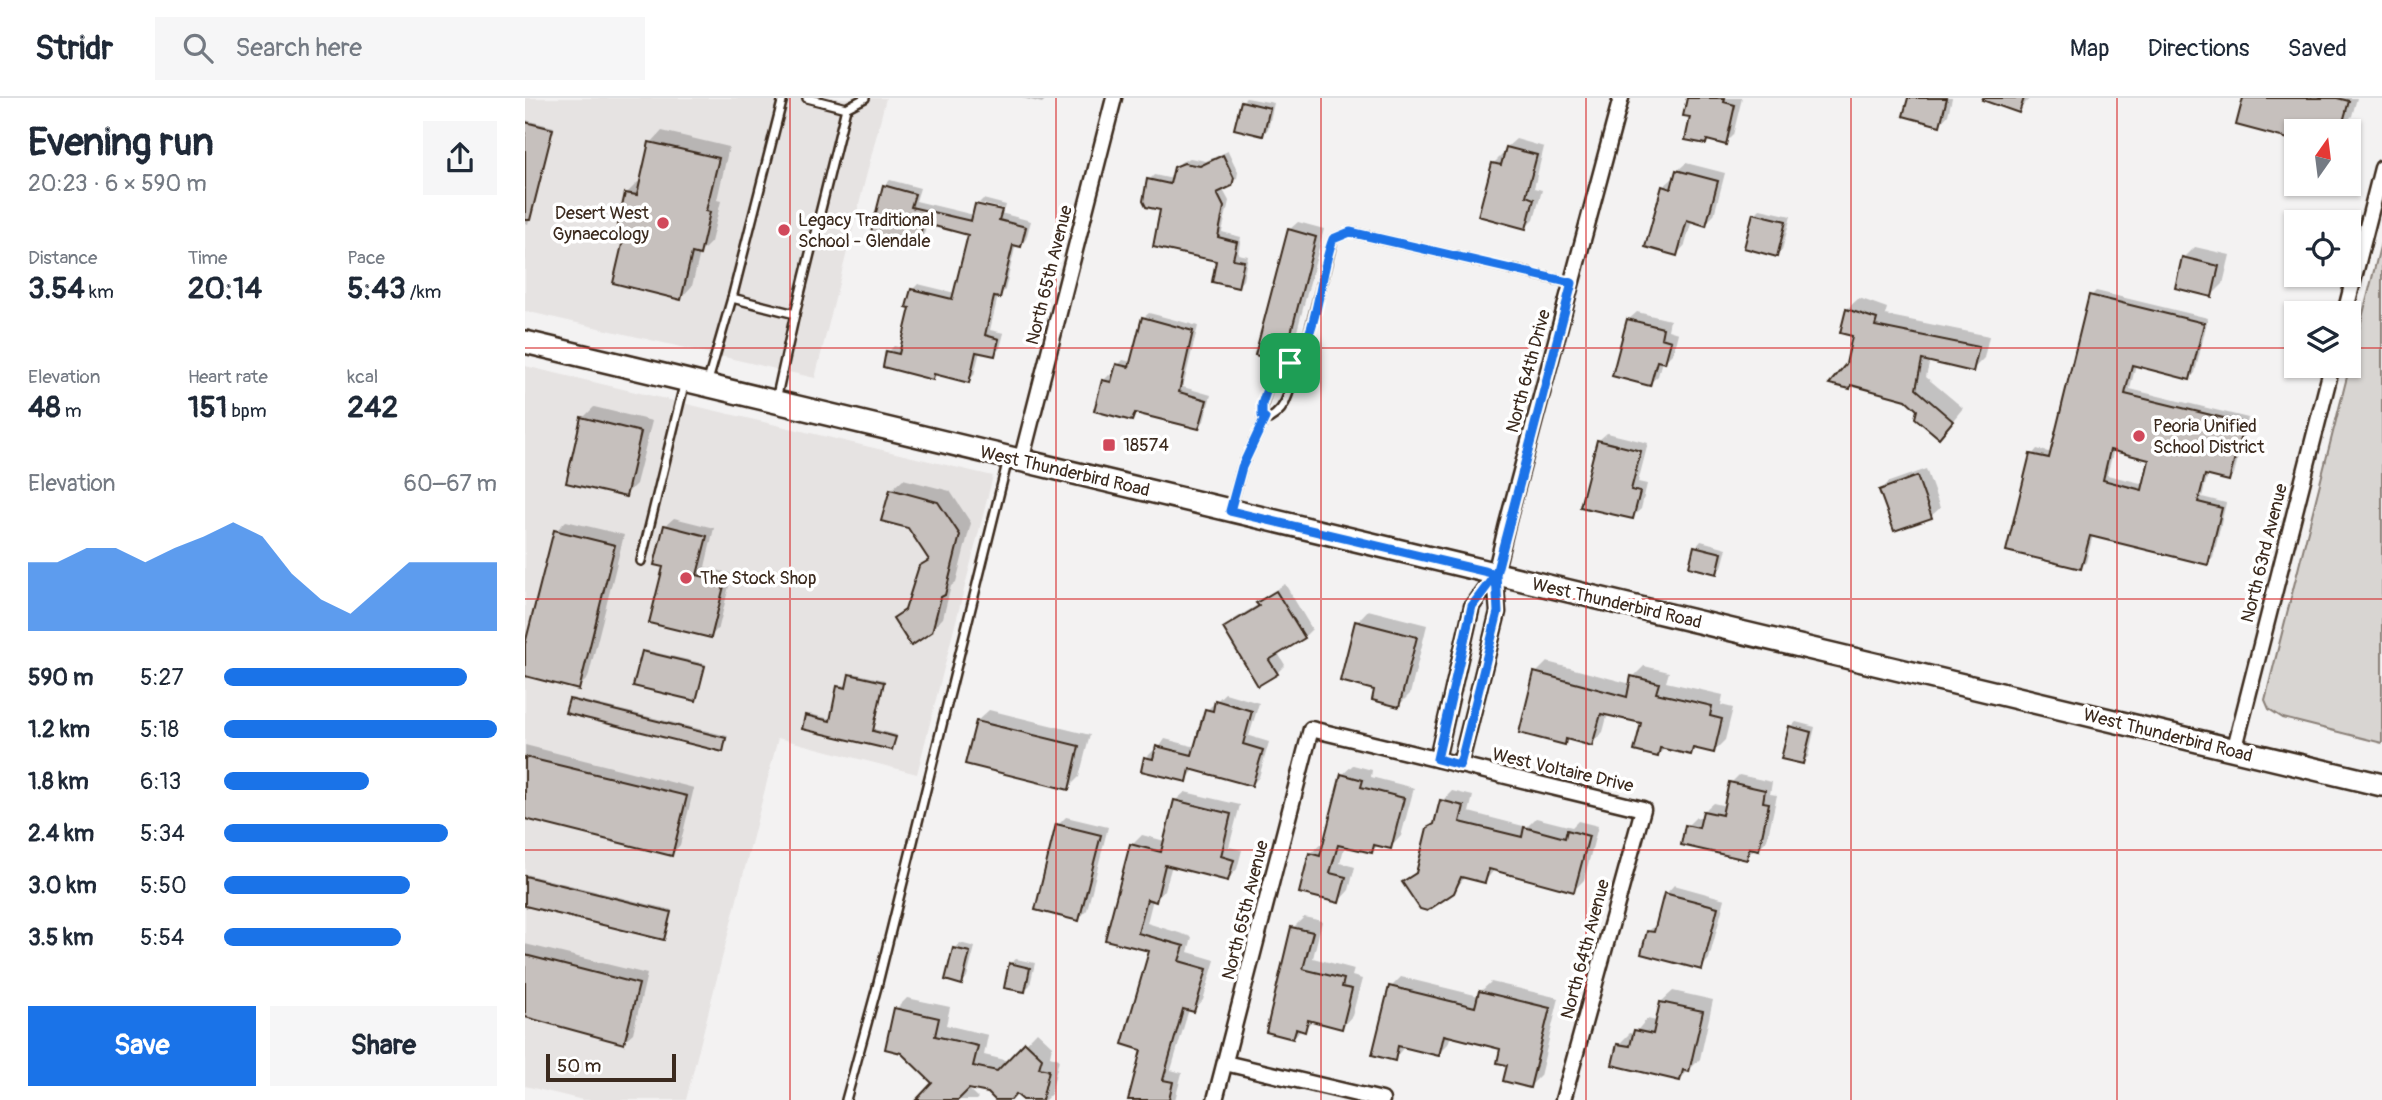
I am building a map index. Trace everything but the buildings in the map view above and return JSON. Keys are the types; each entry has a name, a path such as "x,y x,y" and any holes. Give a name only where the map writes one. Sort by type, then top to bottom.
{"main road":[{"name":"West Thunderbird Road","path":"525,342 2382,785"}],"street":[{"name":"North 65th Avenue","path":"1015,459 1114,98"},
{"name":"North 64th Drive","path":"1460,765 1498,612 1496,574 1621,98"},
{"path":"2348,301 2382,168"},
{"name":"North 63rd Avenue","path":"2234,751 2329,378"},
{"name":"North 64th Drive","path":"1437,759 1472,606 1496,574"},
{"path":"1455,680 1479,686"},
{"name":"North 65th Avenue","path":"1216,1100 1311,729"},
{"name":"West Voltaire Drive","path":"1311,729 1643,809"},
{"name":"North 64th Avenue","path":"1563,1100 1643,809"},
{"path":"1225,1063 1382,1100"}],"lane":[{"path":"707,386 783,98"},
{"path":"807,98 846,108 865,98"},
{"path":"776,402 846,108"},
{"path":"1265,418 1262,416 1262,404 1271,377 1299,357 1309,333 1333,239 1350,232 1572,283"},
{"path":"732,298 795,314"},
{"path":"1265,418 1276,415 1289,394 1293,379 1290,363"},
{"path":"641,561 685,380"},
{"path":"1230,511 1242,467 1265,418"},
{"path":"846,1100 1015,459"}],"shaded area":[{"path":"525,98 886,98 815,378 525,311"},
{"path":"2382,239 2382,743 2283,718 2269,709 2265,700 2347,378 2361,378 2361,322"},
{"path":"525,366 993,476 917,774 778,738 686,1100 583,1100 525,1086"}],"place":[{"name":"Desert West Gynaecology","path":"663,223"},
{"name":"Legacy Traditional School - Glendale","path":"784,230"},
{"name":"Peoria Unified School District","path":"2139,436"},
{"name":"18574","path":"1109,445"},
{"name":"The Stock Shop","path":"686,578"}],"route":[{"path":"1290,363 1271,377 1262,404 1262,416 1265,418 1242,467 1230,511 1496,574 1498,612 1460,765 1437,759 1472,606 1496,574 1572,283 1350,232 1333,239 1309,333 1299,357 1290,363"}]}
